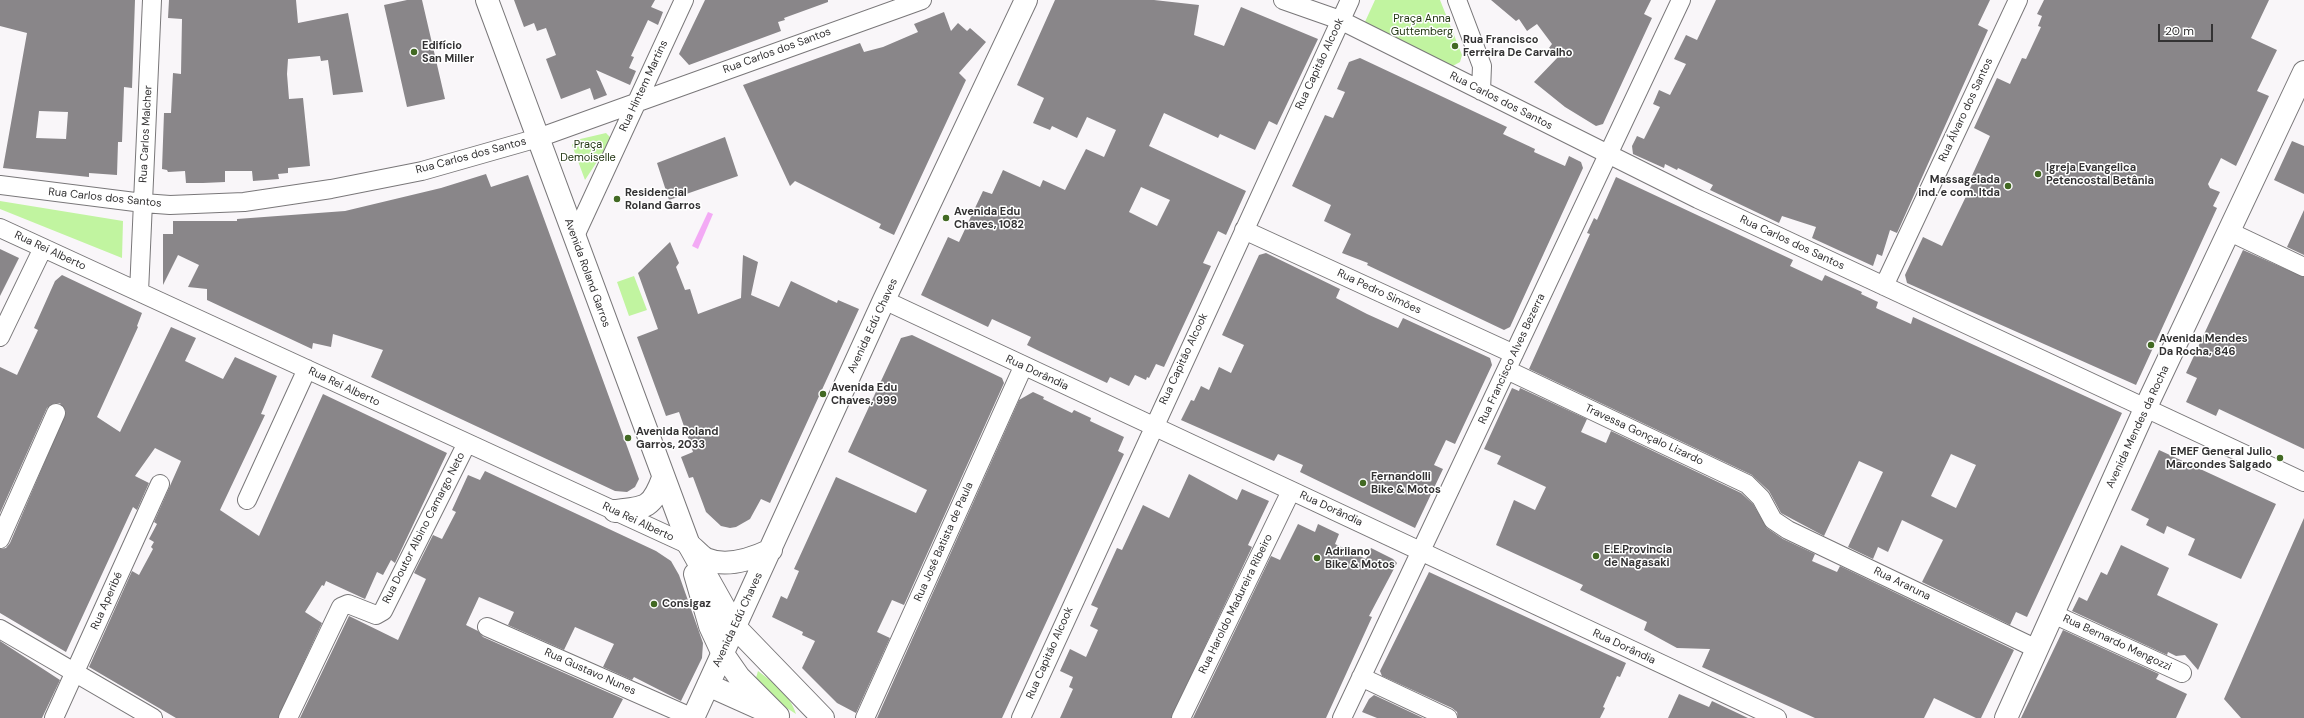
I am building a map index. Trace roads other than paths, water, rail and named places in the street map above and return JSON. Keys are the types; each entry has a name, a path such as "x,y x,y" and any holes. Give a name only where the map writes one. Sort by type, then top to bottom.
{"street":[{"name":"Rua Carlos Malcher","path":"139,292 152,0"},
{"name":"Avenida Roland Garros","path":"487,0 689,545 735,627 823,718"},
{"name":"Rua Hintem Martins","path":"574,238 684,0"},
{"name":"Rua Carlos dos Santos","path":"0,185 170,205 244,202 331,189 422,171 538,138 922,0"},
{"name":"Avenida Edú Chaves","path":"693,718 884,300 1026,0"},
{"name":"Rua Carlos dos Santos","path":"1283,0 1340,20 1608,155 2145,409 2304,482"},
{"name":"Rua Capitão Alcook","path":"1021,718 1153,426 1350,0"},
{"path":"1457,0 1482,66 1481,91"},
{"name":"Rua Francisco Alves Bezerra","path":"1342,718 1681,0"},
{"name":"Rua Álvaro dos Santos","path":"1884,286 2018,0"},
{"name":"Avenida Mendes da Rocha","path":"2006,718 2145,409 2230,232 2304,72"},
{"name":"Rua Rei Alberto","path":"0,228 689,545"},
{"name":"Rua Pedro Simões","path":"1244,230 1511,362"},
{"path":"2230,232 2304,267"},
{"path":"0,337 43,248"},
{"name":"Rua Dorândia","path":"884,300 1023,367 1153,426 1777,718"},
{"name":"Travessa Gonçalo Lizardo","path":"1511,362 1748,484 1761,498 1770,515"},
{"name":"Rua José Batista de Paula","path":"865,718 1023,367"},
{"path":"247,500 306,369"},
{"path":"0,539 56,413"},
{"name":"Rua Doutor Albino Camargo Neto","path":"288,718 338,611 345,604 370,614 376,615 383,611 467,443"},
{"path":"615,512 638,509 650,503 656,496 664,478"},
{"name":"Rua Aperibé","path":"54,718 160,484"},
{"name":"Rua Haroldo Madureira Ribeiro","path":"1181,718 1291,491"},
{"name":"Rua Araruna","path":"1770,515 1773,520 1788,530 2037,649"},
{"name":"Avenida Roland Garros","path":"689,545 688,552 710,626 723,654 739,676 780,717"},
{"path":"689,545 705,558 719,562 733,562 754,558 771,550"},
{"name":"Rua Bernardo Mengozzi","path":"2053,614 2182,673"},
{"name":"Rua Gustavo Nunes","path":"487,627 693,718"},
{"path":"0,629 153,718"},
{"path":"1361,677 1448,718"},
{"path":"708,685 780,717"}],"place":[{"name":"Rua Francisco Ferreira De Carvalho","path":"1455,46"},
{"name":"Edifício San Miller","path":"414,52"},
{"name":"Igreja Evangelica Petencostal Betânia","path":"2038,174"},
{"name":"Massagelada ind. e com. ltda","path":"2008,186"},
{"name":"Residencial Roland Garros","path":"617,199"},
{"name":"Avenida Edu Chaves, 1082","path":"946,218"},
{"name":"Avenida Mendes Da Rocha, 846","path":"2151,345"},
{"name":"Avenida Edu Chaves, 999","path":"823,394"},
{"name":"Avenida Roland Garros, 2033","path":"628,438"},
{"name":"EMEF General Julio Marcondes Salgado","path":"2280,458"},
{"name":"Fernandolli Bike & Motos","path":"1363,483"},
{"name":"E.E.Provincia de Nagasaki","path":"1596,556"},
{"name":"Adriiano Bike & Motos","path":"1317,558"},
{"name":"Consigaz","path":"654,604"}],"park label":[{"name":"Praça Anna Guttemberg","path":"1422,25"},
{"name":"Praça Demoiselle","path":"588,151"}]}
